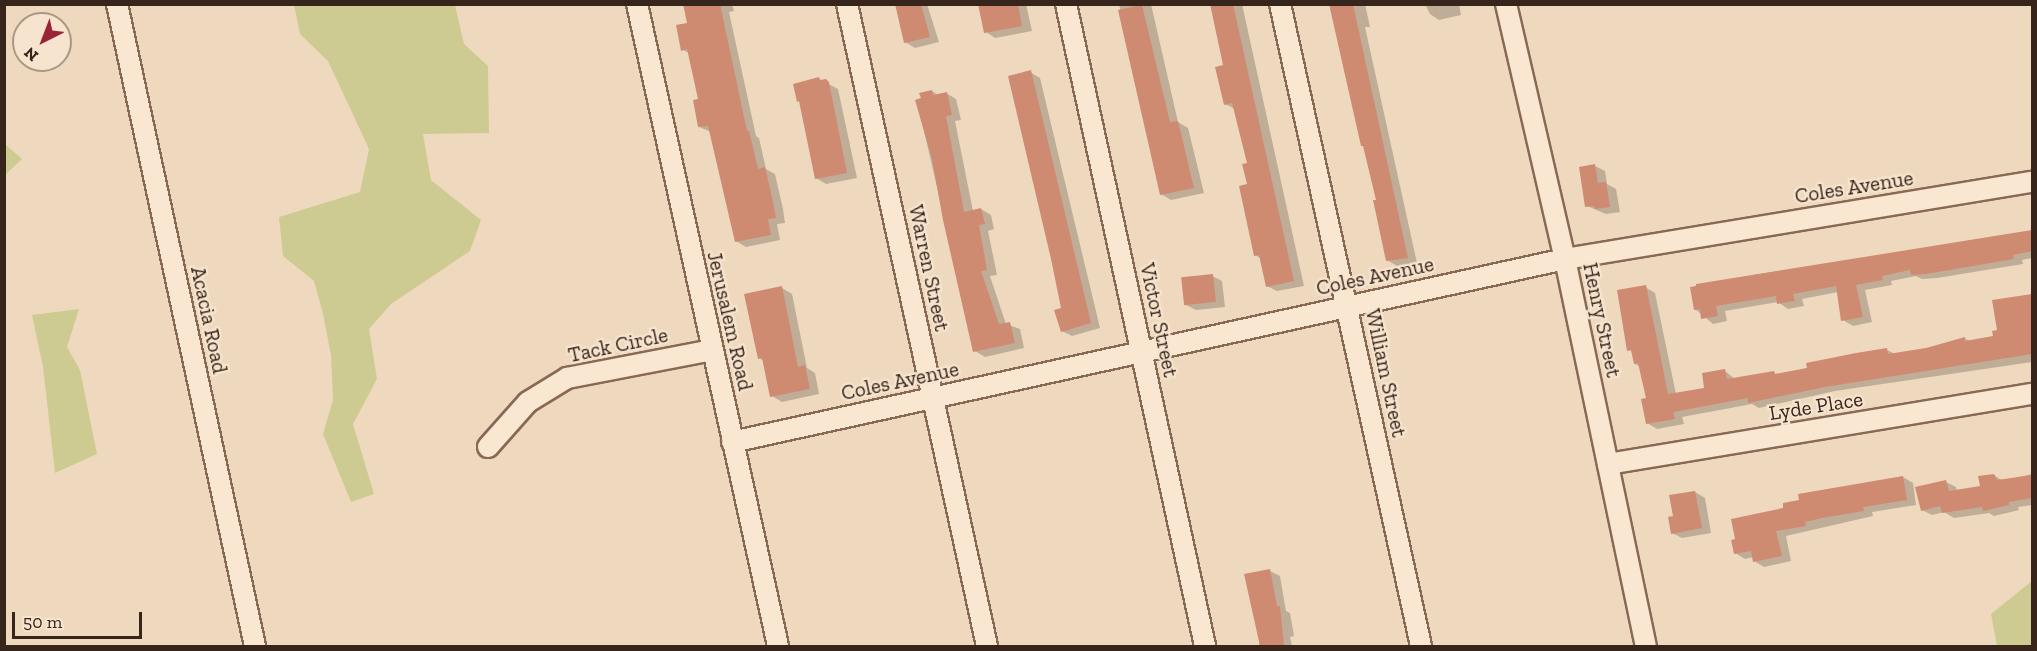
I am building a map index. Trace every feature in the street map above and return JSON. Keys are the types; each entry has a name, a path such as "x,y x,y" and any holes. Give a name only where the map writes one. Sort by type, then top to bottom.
{"street":[{"name":"Acacia Road","path":"117,4 255,646"},
{"name":"Jerusalem Road","path":"637,4 711,350 778,646"},
{"name":"Warren Street","path":"847,4 987,646"},
{"name":"Victor Street","path":"1066,4 1204,646"},
{"name":"William Street","path":"1281,4 1421,646"},
{"name":"Henry Street","path":"1506,4 1565,259 1646,646"},
{"name":"Coles Avenue","path":"732,442 1565,259 2032,182"},
{"name":"Tack Circle","path":"488,447 528,402 567,378 711,350"},
{"name":"Lyde Place","path":"1608,464 2032,394"}],"shaded area":[{"path":"294,5 455,5 464,44 488,66 489,133 423,134 431,180 481,220 470,251 391,304 369,329 377,379 353,424 374,494 351,502 323,434 333,400 331,355 323,314 314,281 283,256 279,217 360,192 369,149 328,61 300,34"},
{"path":"5,144 22,159 5,175"},
{"path":"79,309 67,347 80,370 97,454 55,473 43,367 32,315"},
{"path":"2032,581 2032,646 1997,646 1991,614"}],"building":[{"path":"683,4 720,4 747,131 749,131 758,169 765,167 773,202 776,218 768,219 771,235 735,242 708,126 698,127 693,100 698,99 687,49 681,51 676,25 687,23"},
{"path":"895,4 921,4 930,37 904,43"},
{"path":"978,4 1018,4 1022,26 984,33"},
{"path":"1210,4 1233,4 1294,281 1266,287 1259,255 1254,256 1239,186 1247,184 1242,164 1247,163 1232,103 1224,105 1215,67 1223,65"},
{"path":"1329,4 1353,4 1408,258 1386,261 1373,200 1376,200 1363,146 1361,146"},
{"path":"1142,5 1170,122 1178,121 1194,188 1160,195 1118,10"},
{"path":"1031,70 1091,323 1061,332 1054,310 1061,308 1051,259 1008,76"},
{"path":"819,77 820,80 826,79 829,82 847,173 815,179 799,101 797,102 793,84"},
{"path":"932,90 933,95 947,92 952,115 946,116 964,212 981,208 985,224 979,225 987,270 981,271 999,324 1010,322 1015,343 973,352 943,220 932,159 915,100 921,98 919,93"},
{"path":"1595,164 1598,183 1606,182 1610,207 1595,209 1594,206 1585,207 1579,167"},
{"path":"2032,230 2032,251 2013,255 2014,259 1926,274 1911,275 1910,270 1882,276 1883,280 1856,285 1863,317 1841,321 1836,286 1793,294 1795,301 1777,304 1776,296 1716,306 1718,316 1701,319 1700,309 1694,310 1690,287 1696,284"},
{"path":"1213,274 1216,302 1184,305 1181,277"},
{"path":"1646,285 1668,394 1704,388 1702,373 1725,369 1727,379 1774,371 1775,374 1807,368 1806,363 1856,353 1887,348 1888,354 1926,348 1965,337 1965,341 1993,336 1992,331 1997,330 1992,300 2032,294 2032,354 1825,387 1748,403 1748,398 1673,412 1675,419 1646,424 1641,399 1646,398 1638,363 1634,364 1631,350 1627,351 1617,290"},
{"path":"782,286 798,367 805,365 810,389 770,397 762,358 758,359 744,294"},
{"path":"1994,474 1997,480 2032,475 2032,498 2009,502 2009,505 1983,511 1982,507 1942,513 1940,506 1921,511 1915,487 1946,480 1949,491 1980,486 1978,476"},
{"path":"1903,476 1907,500 1863,507 1864,511 1822,518 1805,522 1806,526 1776,531 1782,556 1753,562 1751,551 1734,554 1731,540 1735,539 1731,519 1783,508 1783,503 1799,500 1798,494"},
{"path":"1695,491 1702,528 1671,534 1668,517 1673,516 1669,495"},
{"path":"1270,569 1277,606 1280,606 1284,646 1260,646 1244,574"}]}
